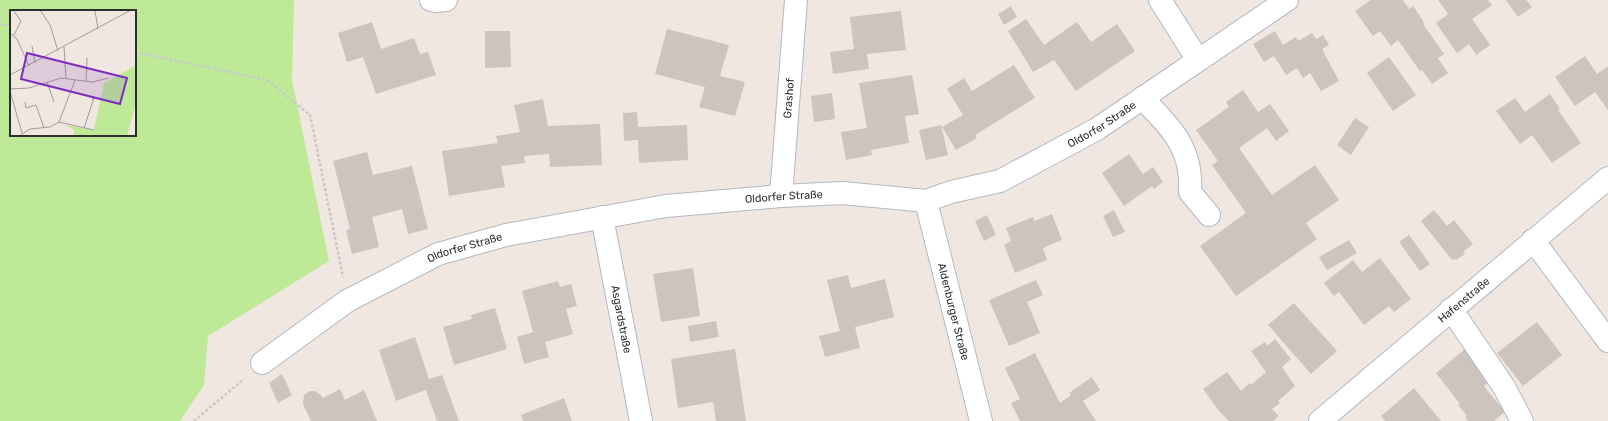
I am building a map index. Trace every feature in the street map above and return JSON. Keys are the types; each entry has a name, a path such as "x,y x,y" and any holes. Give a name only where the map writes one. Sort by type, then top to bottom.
{"street":[{"path":"431,0 446,0"},
{"name":"Grashof","path":"781,196 796,0"},
{"path":"1160,0 1198,60"},
{"name":"Oldorfer Straße","path":"262,363 347,301 438,254 506,235 666,206 781,196 843,194 926,201 951,192 1000,181 1097,129 1287,0"},
{"path":"1142,98 1171,128 1186,153 1191,177 1190,192 1209,215"},
{"name":"Hafenstraße","path":"1320,421 1608,178"},
{"name":"Aldenburger Straße","path":"926,201 981,421"},
{"name":"Asgardstraße","path":"602,217 641,421"},
{"path":"1533,240 1608,341"},
{"path":"1451,309 1504,387 1522,421"}],"path":[{"path":"0,24 10,26"},
{"path":"136,52 267,80 310,115 347,301"},
{"path":"194,421 262,363"}],"green space":[{"path":"0,0 294,0 292,80 329,261 208,336 204,385 180,421 0,421"}],"building":[{"path":"1371,0 1403,0 1409,9 1413,6 1424,22 1423,24 1444,54 1438,58 1448,73 1432,84 1422,70 1420,71 1398,40 1391,46 1380,31 1373,36 1355,11"},
{"path":"1438,0 1488,0 1492,5 1472,19 1490,45 1476,55 1469,44 1457,53 1436,23 1448,14"},
{"path":"1506,0 1526,0 1532,7 1518,17"},
{"path":"1011,6 1017,17 1004,25 998,14"},
{"path":"901,11 906,50 867,54 869,69 833,74 830,52 854,49 850,17"},
{"path":"1026,19 1044,45 1077,22 1091,42 1117,24 1135,51 1076,91 1054,60 1033,72 1008,31"},
{"path":"372,22 381,49 414,38 420,54 428,52 436,75 376,94 363,57 347,62 338,33"},
{"path":"667,29 729,45 720,76 745,82 735,116 699,107 705,87 655,74"},
{"path":"485,31 510,31 511,67 485,68"},
{"path":"1275,31 1283,45 1296,37 1298,41 1312,33 1316,39 1323,35 1329,45 1322,49 1339,81 1321,91 1310,73 1303,78 1297,68 1286,75 1274,56 1264,62 1253,44"},
{"path":"1585,56 1597,74 1608,66 1608,110 1595,92 1575,106 1555,77"},
{"path":"1389,57 1416,95 1393,111 1367,73"},
{"path":"1014,65 1035,98 975,135 977,138 956,150 942,127 963,115 947,89 964,78 972,91"},
{"path":"912,75 919,114 905,116 909,143 871,150 872,155 846,160 841,132 867,128 859,83"},
{"path":"1243,90 1258,112 1270,104 1289,131 1276,141 1267,128 1239,148 1272,195 1315,165 1339,200 1306,223 1317,239 1236,296 1200,246 1246,213 1212,165 1218,161 1196,130 1229,107 1226,102"},
{"path":"832,93 835,119 814,122 811,96"},
{"path":"1550,94 1560,109 1558,110 1581,143 1552,163 1532,135 1520,144 1496,111 1515,98 1525,112"},
{"path":"543,99 548,126 600,124 602,165 550,167 549,154 524,156 525,163 501,166 505,187 449,196 442,151 498,143 496,136 520,132 514,105"},
{"path":"637,112 638,127 687,125 688,160 639,163 638,140 624,141 623,113"},
{"path":"1355,118 1369,127 1351,155 1337,145"},
{"path":"941,125 948,155 926,160 919,130"},
{"path":"367,152 373,175 412,166 428,229 408,234 402,209 372,217 379,247 352,254 346,230 350,229 333,161"},
{"path":"1129,154 1143,174 1153,167 1163,182 1154,189 1152,186 1124,206 1102,173"},
{"path":"1114,210 1125,232 1113,237 1103,216"},
{"path":"1434,210 1447,226 1454,220 1473,244 1463,252 1465,254 1456,260 1452,260 1421,221"},
{"path":"1052,214 1062,240 1043,248 1047,260 1015,273 1004,245 1011,241 1006,228 1033,217 1034,221"},
{"path":"987,215 996,235 984,241 975,221"},
{"path":"1409,235 1430,264 1420,271 1399,242"},
{"path":"1349,240 1357,253 1327,270 1319,257"},
{"path":"1380,258 1411,299 1394,312 1389,306 1364,325 1339,292 1334,296 1324,283 1353,260 1362,272"},
{"path":"693,268 700,316 661,322 653,274"},
{"path":"848,275 851,288 885,279 894,317 855,327 860,348 825,357 819,336 840,331 827,280"},
{"path":"1036,280 1043,295 1027,302 1040,333 1009,346 989,300"},
{"path":"558,281 560,287 571,284 577,306 566,309 573,334 545,342 549,357 524,364 517,337 533,332 522,291"},
{"path":"1294,303 1337,351 1311,374 1268,325"},
{"path":"495,308 507,349 454,365 443,327 472,319 471,315"},
{"path":"716,321 719,337 690,342 688,326"},
{"path":"1537,322 1562,355 1523,386 1497,353"},
{"path":"415,337 429,379 442,375 459,421 437,421 426,390 396,401 379,350"},
{"path":"1275,339 1291,359 1282,367 1295,386 1278,401 1280,403 1272,409 1279,416 1273,421 1229,421 1219,411 1203,389 1227,372 1241,391 1250,383 1251,385 1266,372 1251,351 1265,342 1267,346"},
{"path":"735,349 746,421 716,421 713,402 678,408 671,359"},
{"path":"1465,349 1490,381 1484,386 1505,412 1494,421 1468,421 1465,417 1467,416 1458,405 1460,404 1436,373"},
{"path":"1035,353 1060,403 1071,395 1069,393 1092,377 1100,390 1083,401 1096,421 1020,421 1011,403 1020,399 1005,368"},
{"path":"282,374 292,395 278,403 269,383"},
{"path":"1414,388 1441,421 1385,421 1381,416"},
{"path":"340,389 345,400 364,390 377,421 311,421 303,404 304,395 310,391 315,391 323,398"},
{"path":"564,398 572,421 523,421 521,415"}]}
